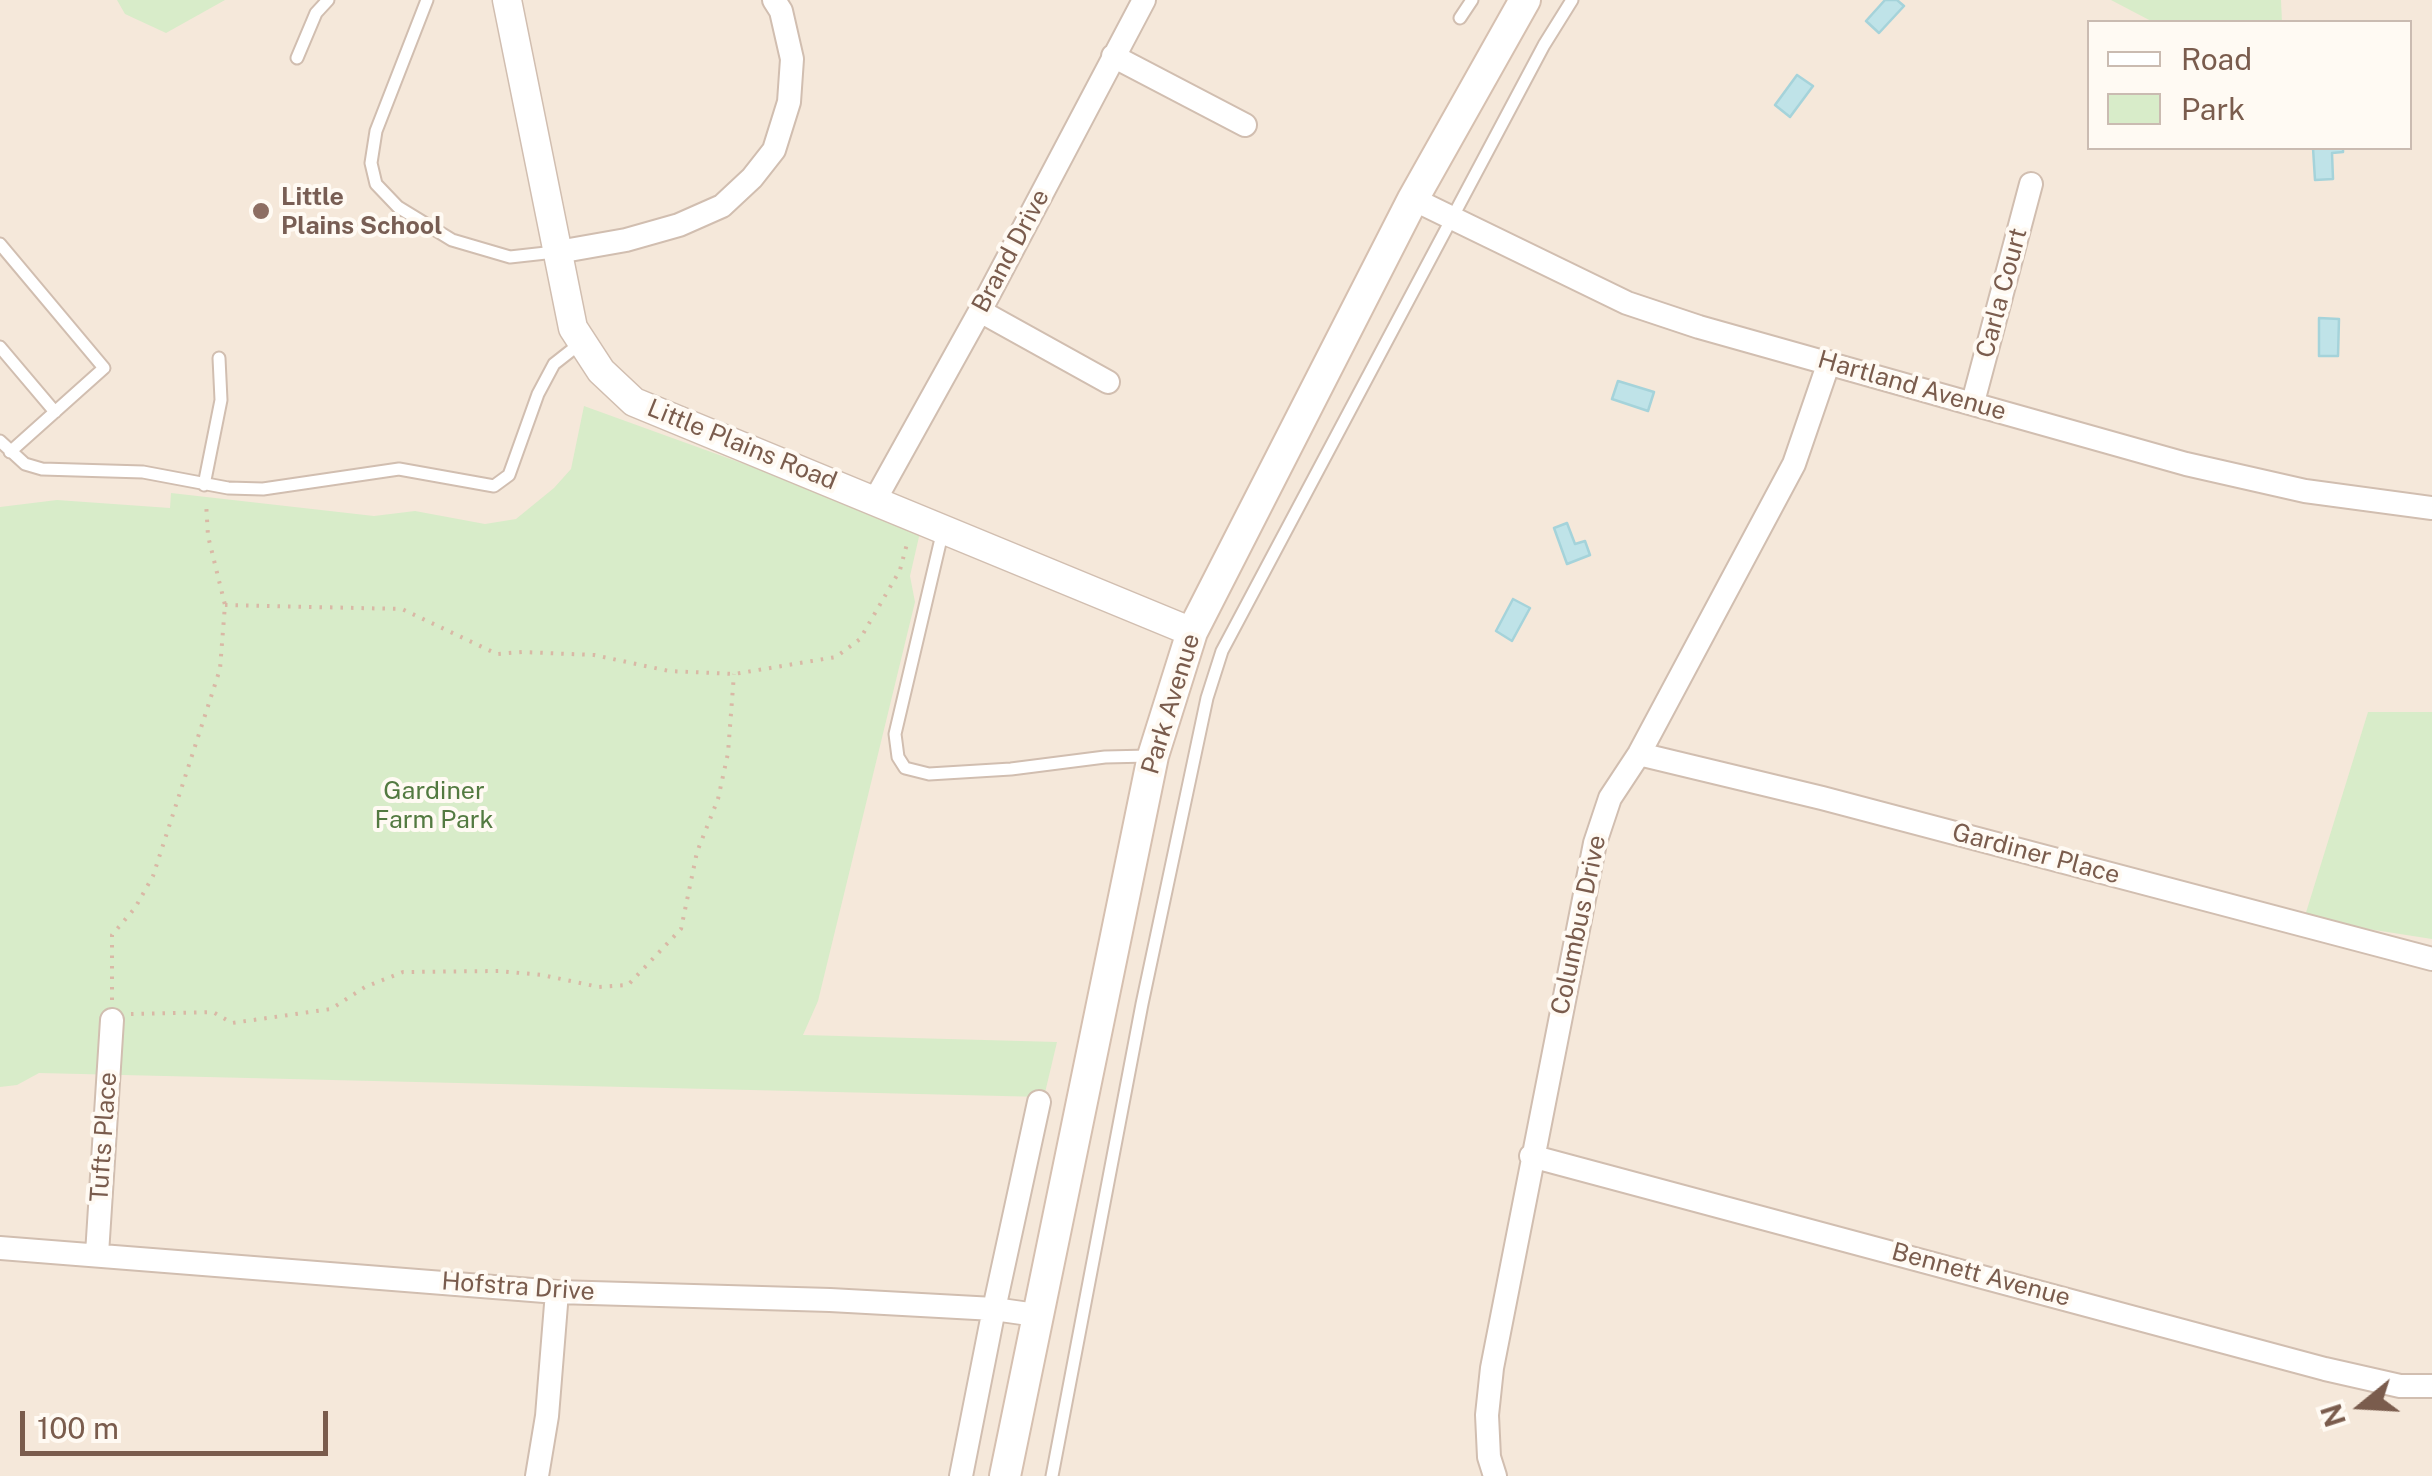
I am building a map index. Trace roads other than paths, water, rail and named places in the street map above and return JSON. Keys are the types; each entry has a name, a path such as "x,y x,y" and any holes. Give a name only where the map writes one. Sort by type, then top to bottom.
{"main road":[{"name":"Park Avenue","path":"1005,1476 1154,756 1192,632 1413,199 1525,0"}],"street":[{"name":"Little Plains Road","path":"507,0 573,328 601,371 634,402 1192,632"},
{"path":"558,252 626,240 679,224 722,206 752,178 774,150 789,102 792,60 781,12 774,0"},
{"name":"Brand Drive","path":"875,500 1144,0"},
{"path":"1113,56 1245,125"},
{"name":"Carla Court","path":"1972,402 2031,184"},
{"name":"Hartland Avenue","path":"1413,199 1627,303 1699,327 2186,464 2305,490 2432,508"},
{"path":"980,311 1108,382"},
{"name":"Columbus Drive","path":"1495,1476 1489,1456 1492,1368 1595,843 1610,798 1638,754 1794,464 1829,362"},
{"name":"Gardiner Place","path":"1638,754 1822,798 2432,960"},
{"name":"Tufts Place","path":"96,1254 112,1018"},
{"path":"961,1476 1039,1102"},
{"name":"Bennett Avenue","path":"1532,1156 2325,1370 2400,1386 2432,1386"},
{"name":"Hofstra Drive","path":"0,1248 557,1292 830,1300 994,1308 1036,1315"},
{"path":"537,1476 547,1416 557,1292"}],"lane":[{"path":"297,58 316,13 328,0"},
{"path":"427,0 376,130 371,163 376,184 398,207 452,240 510,257 558,252"},
{"path":"1460,18 1472,0"},
{"path":"1052,1476 1142,1004 1206,698 1222,651 1544,45 1572,0"},
{"path":"0,244 104,368 10,452"},
{"path":"0,441 24,464 42,469 143,472 204,486 264,489 399,469 494,486 509,475 538,394 554,364 582,342"},
{"path":"0,347 55,412"},
{"path":"204,486 221,400 219,358"},
{"path":"943,528 895,734 898,757 905,768 929,774 1154,756"}],"water":[{"path":"1885,0 1897,0 1904,6 1879,33 1866,21"},
{"path":"1797,75 1813,86 1790,117 1775,105"},
{"path":"2313,150 2343,150 2332,153 2333,179 2315,180"},
{"path":"2319,318 2339,319 2338,356 2319,356"},
{"path":"1618,381 1654,392 1648,411 1612,399"},
{"path":"1567,523 1575,544 1585,541 1590,555 1567,564 1554,528"},
{"path":"1513,599 1530,608 1512,641 1496,631"}],"place":[{"name":"Little Plains School","path":"261,211"}],"park label":[{"name":"Gardiner Farm Park","path":"434,806"}]}
